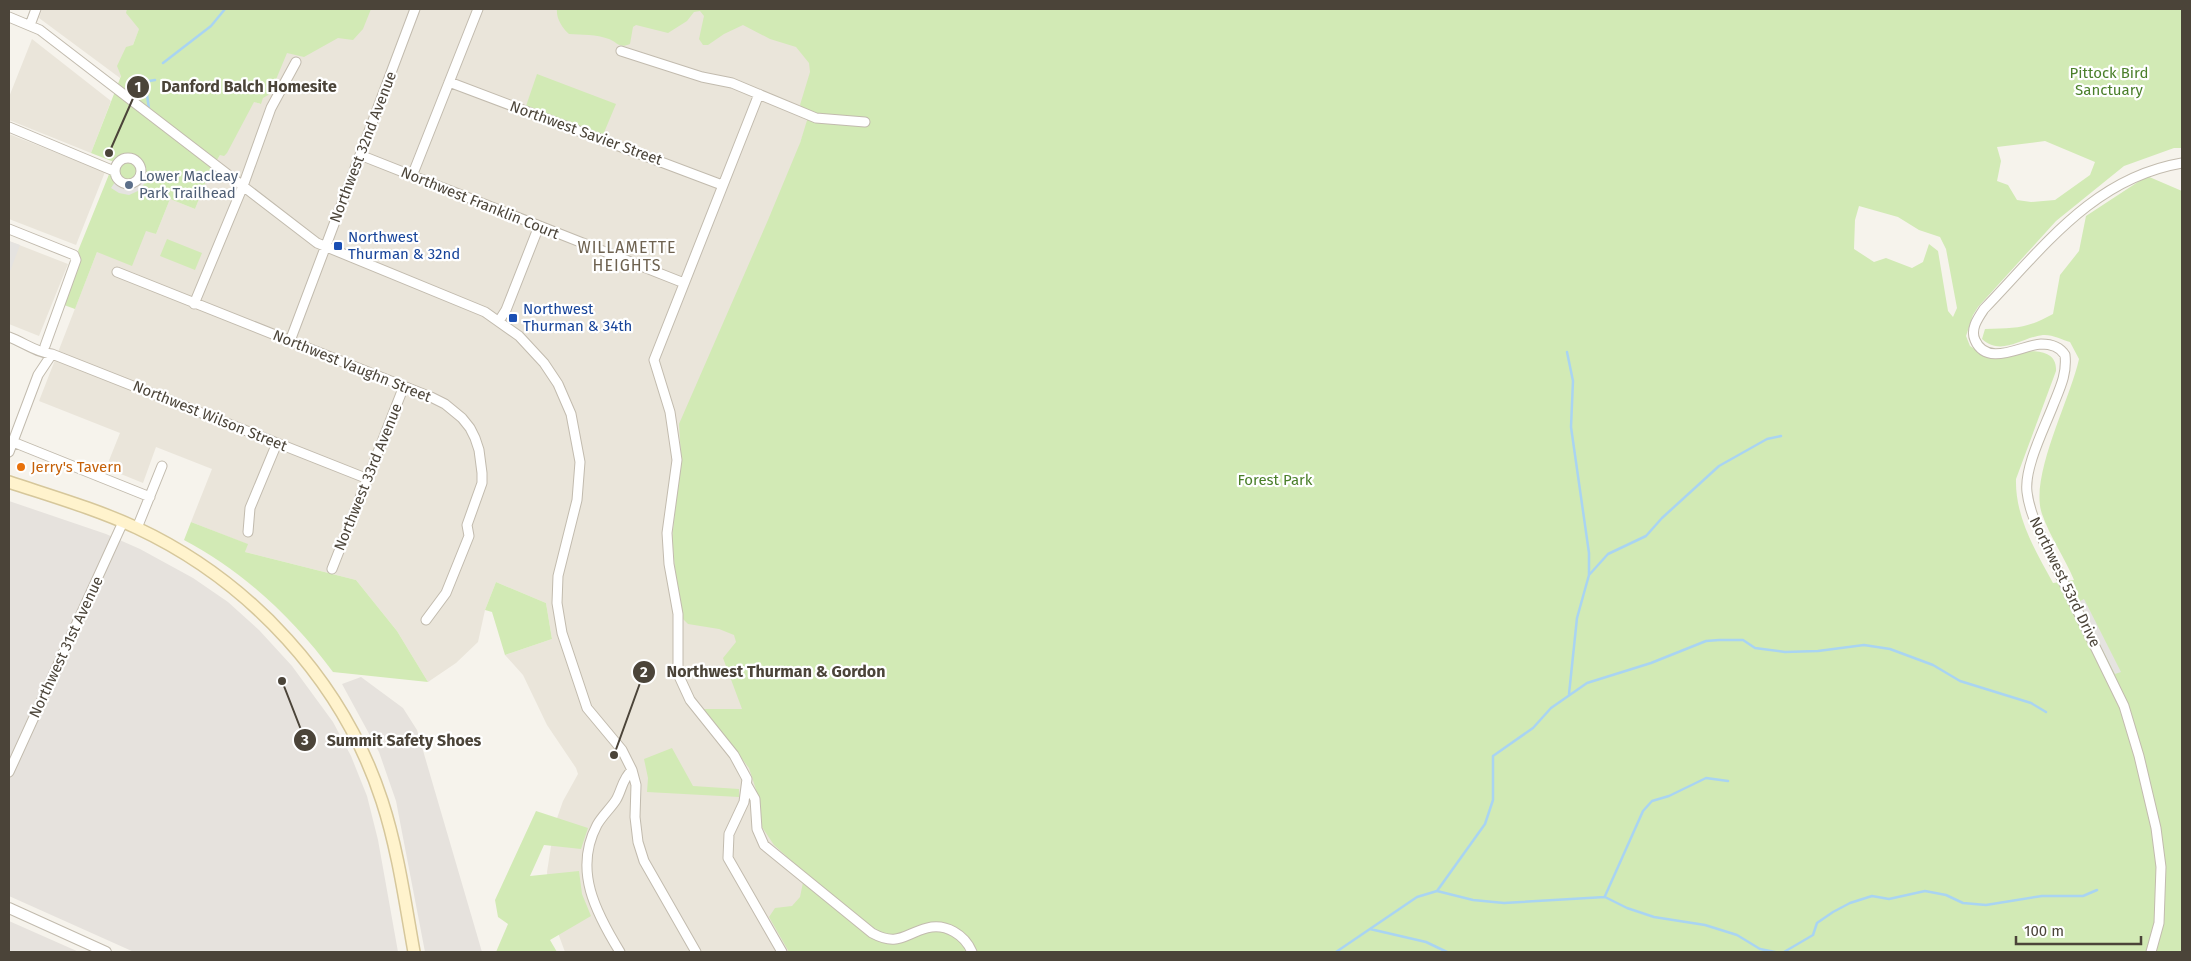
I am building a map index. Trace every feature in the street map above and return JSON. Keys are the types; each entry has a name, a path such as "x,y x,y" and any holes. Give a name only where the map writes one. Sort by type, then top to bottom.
{"main road":[{"path":"9,482 123,522 184,554 239,593 282,634 324,683 356,738 382,800 396,855 414,952"}],"street":[{"path":"30,25 36,9"},
{"name":"Northwest 32nd Avenue","path":"290,341 415,9"},
{"path":"412,176 478,9"},
{"path":"9,17 40,30 309,238 324,247 472,306 500,321 524,340 544,364 558,384 571,414 578,447 580,479 573,519 558,576 559,618 587,708 622,750 632,770 636,785 635,817 638,842 644,861 696,952"},
{"path":"621,51 702,77 732,83 816,118 865,122"},
{"path":"194,304 243,186 271,108 296,62"},
{"name":"Northwest Savier Street","path":"449,82 722,184"},
{"path":"759,94 654,360 670,412 677,460 667,533 669,564 678,614 678,674 690,700 738,762 747,779 740,812 729,834 728,858 782,952"},
{"path":"9,127 98,162 114,171"},
{"name":"Northwest Franklin Court","path":"360,156 684,283"},
{"name":"Northwest 53rd Drive","path":"2151,952 2158,923 2162,867 2156,828 2140,756 2124,706 2043,540 2032,514 2027,492 2027,483 2036,449 2065,376 2067,368 2065,354 2056,347 2043,344 2008,353 1993,353 1977,345 1973,336 1977,319 1984,309 2061,227 2082,209 2122,183 2154,169 2182,163"},
{"path":"500,321 539,226"},
{"path":"9,229 74,255 75,266 45,346"},
{"name":"Northwest Vaughn Street","path":"117,272 404,386 445,404 462,418 475,438 481,462 482,483 468,522 469,536 446,593 426,620"},
{"name":"Northwest Wilson Street","path":"9,337 37,350 52,354 368,479"},
{"name":"Northwest Wilson Street","path":"31,346 40,344 45,346 52,354"},
{"path":"9,452 38,375 52,354"},
{"name":"Northwest 33rd Avenue","path":"332,569 404,386"},
{"path":"13,442 150,497"},
{"path":"248,532 250,508 277,443"},
{"path":"137,528 162,466"},
{"name":"Northwest 31st Avenue","path":"9,772 123,522"},
{"path":"620,952 597,911 586,870 591,842 598,825 616,799 624,780 632,770"},
{"path":"747,785 755,799 757,829 764,846 872,933 880,938 897,939 906,938 927,928 948,929 958,934 972,952"},
{"path":"9,908 106,952"}],"shaded area":[{"path":"42,9 168,9 158,33 140,27 120,78 39,18"},
{"path":"320,9 706,9 831,58 800,143 771,647 796,710 704,709 979,952 565,952 551,914 547,872 554,827 563,801 578,774 576,768 547,725 523,675 505,655 552,639 546,603 496,582 485,610 478,642 456,663 428,682 397,631 356,580 245,552 247,544 191,522 212,469 156,447 143,483 106,468 120,433 39,401 97,252 146,230 156,234 170,199 195,209 209,174 220,155 243,97 260,104 288,36"},
{"path":"32,39 111,101 91,153 9,120 9,97"},
{"path":"9,134 105,172 76,245 9,219"},
{"name":"Lower Macleay Park Trailhead","path":"141,174 149,178 138,191 129,195 119,193 111,188 117,179 125,184 135,182"},
{"path":"9,241 68,264 39,336 9,324"},
{"path":"9,241 20,245 9,274"},
{"path":"9,501 106,534 140,549 193,578 228,602 259,630 292,666 333,722 351,756 367,796 378,840 398,952 134,952 9,896"},
{"path":"2084,599 2121,672 2115,674 2078,602"},
{"path":"361,677 403,708 417,730 482,952 425,952 396,801 379,752 342,684"},
{"path":"9,921 79,952 9,952"}],"green space":[{"path":"127,9 371,9 363,29 353,40 338,38 304,57 287,53 270,94 263,98 261,104 254,102 227,153 224,156 220,155 209,174 195,209 170,199 156,234 146,231 132,266 97,252 75,309 64,305 81,259 78,251 114,162 91,153 121,76 117,66 126,47 133,45 139,29 126,13"},
{"name":"Forest Park","path":"557,9 2182,9 2182,148 2174,148 2124,166 2056,221 1978,307 1973,315 1966,336 1970,346 1987,357 2029,351 2049,355 2054,361 2056,371 2016,479 2017,493 2027,533 2053,583 2074,580 2045,523 2039,498 2041,480 2052,438 2079,359 2070,342 2050,335 2035,336 2005,346 1990,344 1982,339 1985,329 2020,327 2035,323 2053,314 2060,275 2079,251 2086,216 2147,176 2182,191 2182,952 789,952 769,917 775,908 792,906 800,897 805,873 774,845 762,827 759,799 749,768 703,709 742,709 723,658 736,642 734,635 719,629 688,624 680,616 672,539 681,456 679,424 800,143 809,114 800,105 810,72 809,63 796,47 770,39 743,25 724,34 708,45 703,45 699,39 704,16 700,11 694,12 687,21 668,33 636,25 633,27 630,44 623,46 599,36 569,34 560,23","holes":["2045,141 2095,162 2090,175 2055,200 2031,202 2017,200 2008,185 1997,181 2001,161 1997,147","1859,206 1898,217 1919,230 1940,237 1946,249 1957,308 1953,317 1948,311 1938,251 1929,244 1923,262 1912,268 1886,258 1874,262 1854,249 1855,220"]},
{"path":"537,74 616,104 603,135 526,106"},
{"path":"167,239 202,253 195,270 160,256"},
{"path":"191,522 248,544 245,552 356,580 397,631 428,682 333,672 318,652 266,597 227,566 184,540"},
{"path":"496,582 546,603 552,639 505,655 492,612 485,610"},
{"path":"672,748 693,786 739,789 739,797 647,792 648,778 644,759"},
{"path":"536,811 588,828 581,849 544,845 530,876 579,871 582,894 591,916 550,940 557,952 496,952 508,924 498,917 495,900"}],"waterway":[{"path":"163,63 211,26 225,9"},
{"path":"149,109 146,88 149,81 155,80"},
{"path":"1567,352 1573,381 1571,427 1589,553 1589,575 1577,618 1569,694"},
{"path":"1589,575 1608,554 1646,536 1662,518 1719,466 1767,439 1781,436"},
{"path":"1437,891 1485,824 1493,800 1493,756 1533,728 1551,708 1587,683 1651,663 1706,641 1743,640 1755,648 1785,652 1818,651 1864,645 1890,649 1933,665 1960,681 2031,703 2046,712"},
{"path":"1605,896 1643,811 1652,801 1669,796 1706,778 1728,781"},
{"path":"1784,952 1813,935 1817,923 1833,912 1850,903 1872,896 1889,899 1925,891 1946,895 1963,903 1986,905 2042,896 2083,896 2097,890"},
{"path":"1336,952 1417,897 1437,891 1473,900 1504,903 1605,897 1627,908 1654,917 1705,925 1737,935 1760,949 1775,952"},
{"path":"1370,929 1426,942 1447,952"}],"place":[{"name":"Danford Balch Homesite","path":"109,153"},
{"name":"Lower Macleay Park Trailhead","path":"129,185"},
{"name":"Northwest Thurman & 32nd","path":"338,246"},
{"name":"Northwest Thurman & 34th","path":"513,318"},
{"name":"Jerry's Tavern","path":"21,467"},
{"name":"Summit Safety Shoes","path":"282,681"},
{"name":"Northwest Thurman & Gordon","path":"614,755"}],"district":[{"name":"WILLAMETTE HEIGHTS","path":"627,256"}],"park label":[{"name":"Pittock Bird Sanctuary","path":"2109,82"}]}
